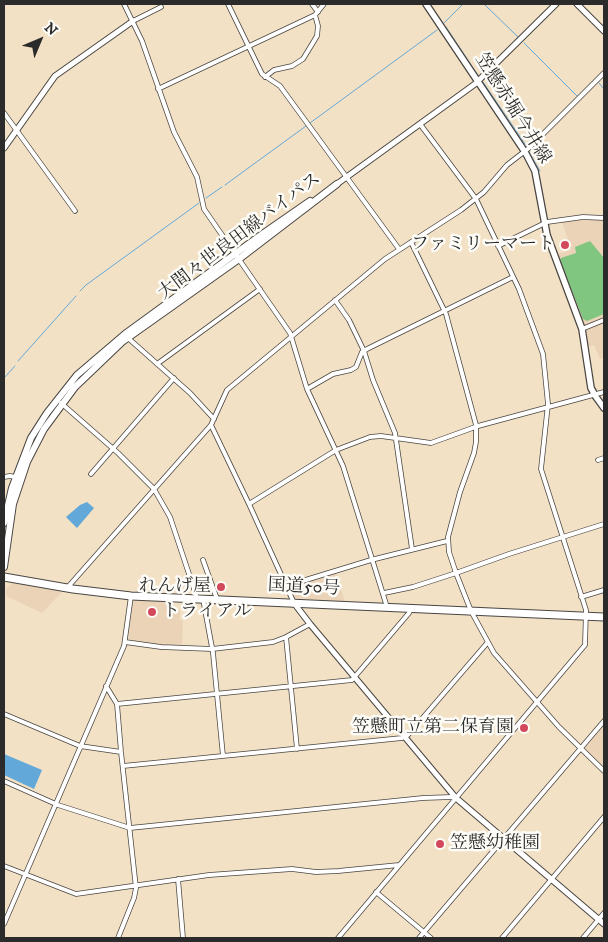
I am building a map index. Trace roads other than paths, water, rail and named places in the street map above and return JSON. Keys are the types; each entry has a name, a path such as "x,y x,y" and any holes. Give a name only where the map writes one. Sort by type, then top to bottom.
{"highway":[{"name":"国道50号","path":"4,576 67,588 131,596 604,617"}],"main road":[{"name":"笠懸赤堀今井線","path":"426,4 525,152 537,176 544,223 549,241 582,330 586,347 589,378 594,395 604,408"},
{"name":"大間々世良田線バイパス","path":"4,523 16,477 25,452 38,427 63,390 77,374 125,334 337,184"},
{"name":"大間々世良田線バイパス","path":"4,567 8,527 20,480 44,429 62,403 91,370 128,338 237,256"}],"street":[{"path":"124,4 147,54 179,143 197,177 204,209 292,336 307,389 343,466 387,607"},
{"path":"228,4 262,74 279,85 399,249"},
{"path":"265,77 274,70 292,66 303,59 316,39 318,30 317,14 312,4"},
{"path":"158,89 317,14 324,4"},
{"path":"337,184 478,81 556,4"},
{"path":"576,4 604,31"},
{"path":"4,148 55,76 133,21 161,7"},
{"path":"67,588 210,425 226,392 399,249 476,199 490,187 507,165 525,152 604,73"},
{"path":"4,114 75,212"},
{"path":"338,938 585,645 586,610 541,469 548,407 544,358 523,298 476,199 420,124"},
{"path":"498,246 544,223 583,216 604,218"},
{"path":"411,242 444,311 476,427 474,453 460,492 448,541 456,573 470,611 502,662 555,723 604,771"},
{"path":"307,389 334,374 356,367 364,351 513,277"},
{"path":"157,364 260,289"},
{"path":"335,300 349,320 364,351 373,380 396,438 412,549"},
{"path":"582,330 604,320"},
{"path":"128,338 174,378 214,419"},
{"path":"92,474 174,378"},
{"path":"249,504 336,450 373,436 431,443 476,427 604,392"},
{"path":"62,403 154,489 170,517 200,598 212,649 223,756"},
{"path":"210,425 249,504 294,603 310,624 456,798 604,924"},
{"path":"598,460 604,458"},
{"path":"4,478 16,477"},
{"path":"384,593 413,587 604,524"},
{"path":"286,586 412,549 448,541"},
{"path":"203,560 217,600"},
{"path":"581,597 604,590"},
{"path":"4,921 125,642 131,596"},
{"path":"117,704 351,680 355,678 409,613 411,608"},
{"path":"125,642 161,647 212,649 265,644 286,638 310,624"},
{"path":"286,638 297,749"},
{"path":"123,766 405,737 488,642"},
{"path":"106,686 117,704 136,886 134,898 118,938"},
{"path":"4,714 80,746 121,752"},
{"path":"419,938 604,721"},
{"path":"4,781 55,804 130,828 423,798 456,798"},
{"path":"502,938 604,817"},
{"path":"4,866 76,894 209,875 292,869 316,872 338,871 399,865"},
{"path":"178,879 183,938"},
{"path":"376,892 431,938"},
{"path":"583,938 604,914"}],"water":[{"path":"87,502 94,508 77,528 66,517 80,505"},
{"path":"4,754 42,770 34,789 4,775"}],"waterway":[{"path":"444,23 463,4"},
{"path":"484,4 518,37"},
{"path":"446,27 477,74"},
{"path":"310,123 437,30"},
{"path":"524,43 577,96"},
{"path":"589,85 604,70"},
{"path":"483,82 527,147 536,138"},
{"path":"599,83 604,89"},
{"path":"225,185 306,126"},
{"path":"529,152 540,171"},
{"path":"206,198 222,187"},
{"path":"80,291 199,203"},
{"path":"18,361 76,296"},
{"path":"4,378 15,366"}],"place":[{"name":"ファミリーマート","path":"565,245"},
{"name":"れんげ屋","path":"221,587"},
{"name":"トライアル","path":"152,612"},
{"name":"笠懸町立第二保育園","path":"524,728"},
{"name":"笠懸幼稚園","path":"440,844"}]}
